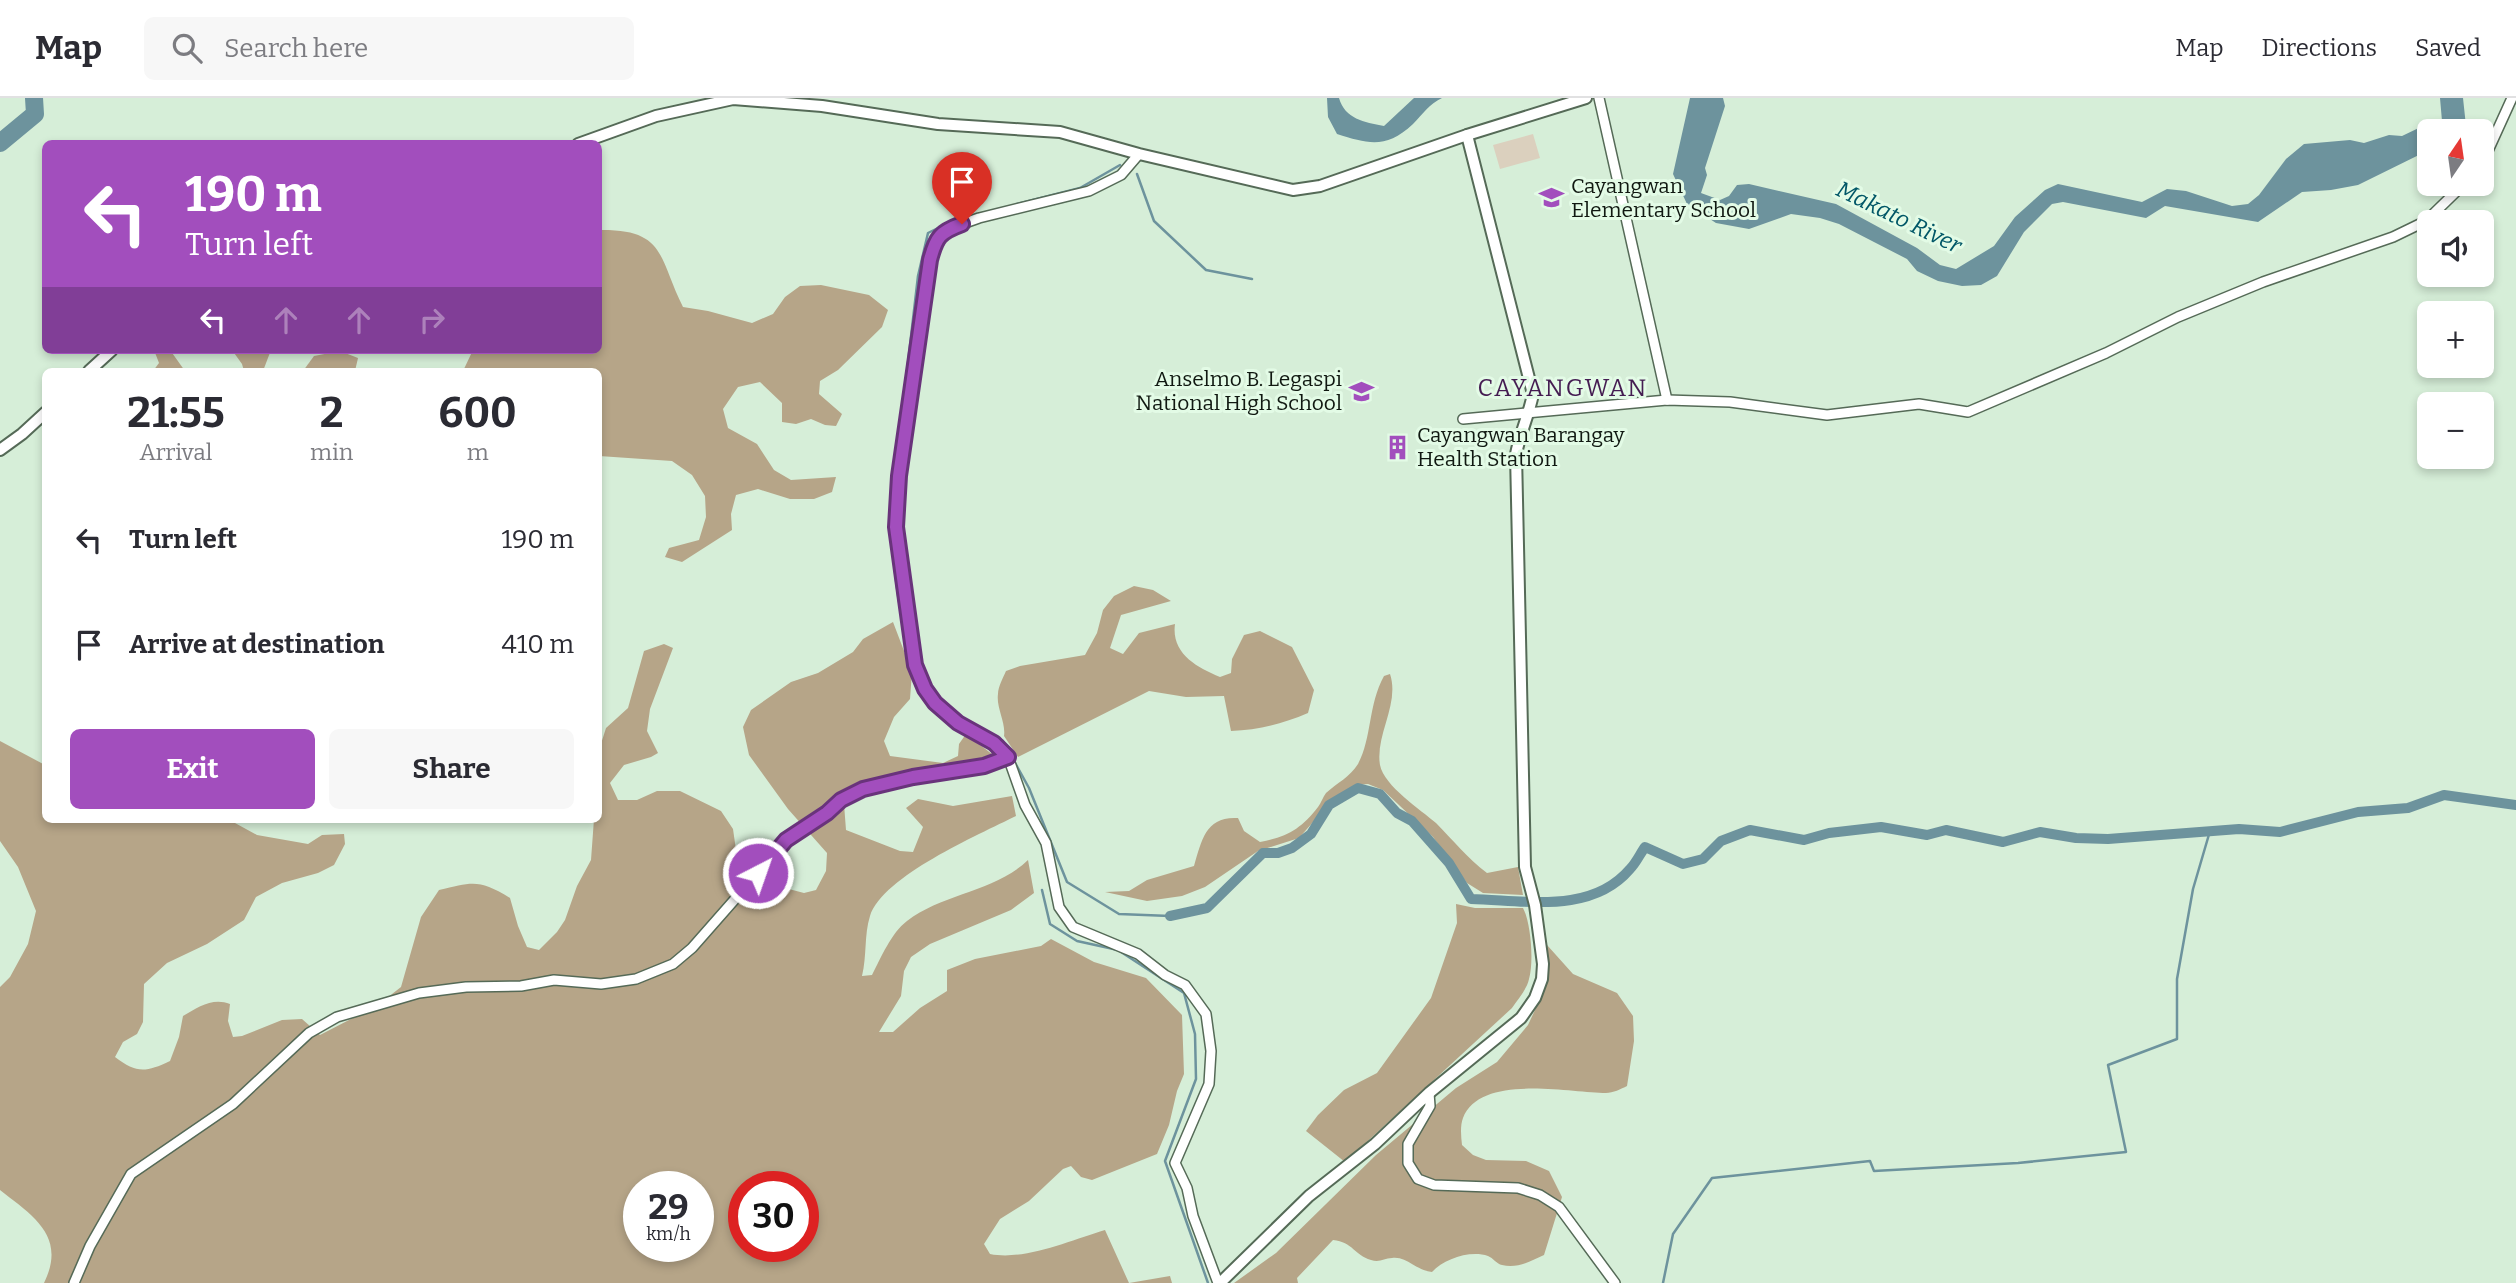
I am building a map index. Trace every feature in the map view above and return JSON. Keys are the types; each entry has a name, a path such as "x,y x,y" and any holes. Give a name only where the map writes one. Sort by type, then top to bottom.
{"street":[{"path":"589,140 656,116 733,99 822,106 938,124 1060,132 1139,154 1293,190 1320,186 1467,135 1586,98"},
{"path":"1599,98 1667,400"},
{"path":"2494,138 2512,98"},
{"path":"1139,154 1121,175 1088,191 979,218 945,230 935,242 930,260 899,476 896,527 915,665 925,689 935,703 958,723 994,743 1008,757 1025,805 1046,844 1059,907 1073,928 1138,954 1165,975 1185,985 1206,1014 1210,1051 1209,1084 1175,1163 1187,1188 1193,1216 1219,1283 1309,1196 1375,1144 1429,1093 1521,1018 1535,998 1542,979 1543,964 1535,905 1525,867 1516,454 1520,431 1529,413 1533,394 1467,135"},
{"path":"1463,419 1667,400 1730,402 1827,415 1920,404 1968,412 2106,353 2178,317 2263,282 2393,237 2426,221 2452,196"},
{"path":"92,368 108,354"},
{"path":"0,450 42,416"},
{"path":"74,1283 90,1246 131,1174 233,1104 309,1033 337,1017 419,993 466,987 521,986 554,980 601,984 636,979 673,964 692,948 786,840 827,813 841,800 863,789 984,766 1008,757"},
{"path":"1429,1093 1430,1106 1408,1144 1408,1163 1418,1179 1434,1185 1518,1188 1540,1195 1559,1207 1615,1283"}],"shaded area":[{"path":"1533,134 1540,158 1500,169 1493,145"},
{"path":"602,230 637,235 657,249 683,307 752,323 773,314 785,297 800,286 821,285 869,295 888,310 882,327 838,370 820,381 819,394 842,414 836,426 811,419 796,424 782,422 782,403 760,382 738,387 723,409 728,428 757,444 774,470 791,480 836,477 832,492 814,499 790,499 758,489 736,495 731,514 732,530 682,562 665,557 669,548 699,540 706,517 705,496 692,475 672,461 602,456 602,368 464,368 471,354 602,354"},
{"path":"156,354 173,354 183,368 155,368 159,363"},
{"path":"235,354 269,354 264,368 243,368"},
{"path":"348,354 358,358 356,368 305,368 314,356"},
{"path":"1134,586 1153,590 1171,601 1121,615 1110,648 1123,654 1139,633 1175,624 1177,643 1181,651 1202,669 1220,677 1231,673 1232,659 1244,635 1260,631 1292,647 1314,690 1308,713 1270,726 1231,731 1224,696 1186,697 1149,691 1018,757 1004,736 998,704 999,688 1006,671 1020,666 1085,655 1097,633 1103,610 1114,596"},
{"path":"893,622 912,672 910,699 894,717 884,741 890,756 943,763 958,756 959,744 966,734 997,758 853,799 844,804 846,830 900,851 913,852 923,827 906,808 918,799 953,806 1012,796 1016,816 934,858 893,886 878,901 868,923 862,976 872,975 891,939 907,921 936,904 1000,879 1028,860 1034,893 1011,910 930,944 911,957 904,971 901,996 879,1032 893,1032 920,1008 947,991 947,970 975,959 1041,946 1051,939 1094,962 1146,978 1182,1015 1184,1074 1157,1154 1092,1180 1081,1177 1071,1166 1063,1169 1029,1201 1000,1219 984,1244 990,1254 1018,1255 1105,1230 1129,1283 44,1283 50,1267 49,1240 34,1218 0,1190 0,987 10,977 28,944 36,911 18,867 0,841 0,741 42,763 42,823 235,823 257,835 308,844 322,835 344,834 345,844 334,865 318,873 282,883 256,897 244,920 207,944 167,963 144,984 143,1022 137,1034 123,1042 115,1057 141,1070 170,1061 183,1016 212,1002 230,1004 228,1021 233,1037 282,1020 302,1019 320,1035 378,1005 401,987 421,917 439,890 476,884 510,898 527,947 539,950 565,920 577,886 591,860 594,823 602,823 602,741 606,728 628,708 644,651 664,644 673,648 650,709 647,731 658,753 624,765 610,783 618,800 637,800 657,791 680,791 721,811 733,829 738,864 752,902 760,910 774,894 785,888 804,893 816,890 826,871 827,853 788,809 749,755 743,727 751,710 791,682 818,673 853,652 863,639"},
{"path":"1390,674 1392,697 1379,754 1383,773 1396,789 1436,823 1487,873 1518,867 1523,895 1483,893 1467,883 1433,837 1383,790 1368,784 1356,785 1335,797 1299,838 1258,851 1205,887 1182,896 1147,901 1105,892 1129,891 1147,880 1194,866 1207,831 1212,825 1227,818 1238,818 1244,831 1260,842 1286,835 1306,821 1326,793 1358,764 1366,743 1379,687 1384,676"},
{"path":"1456,904 1475,908 1523,908 1530,933 1531,953 1531,972 1526,986 1512,1008 1345,1162 1306,1131 1344,1090 1377,1073 1431,998 1457,923"},
{"path":"1547,945 1573,974 1617,993 1633,1016 1634,1041 1627,1086 1614,1092 1506,1090 1487,1095 1473,1104 1463,1118 1462,1145 1473,1155 1486,1160 1526,1161 1549,1171 1562,1197 1544,1255 1524,1264 1508,1266 1481,1254 1466,1255 1443,1263 1432,1272 1397,1258 1371,1260 1345,1243 1333,1240 1297,1278 1298,1283 1234,1283 1276,1253 1376,1155 1456,1088 1497,1062 1528,1025 1542,995 1549,967"},
{"path":"1170,1276 1172,1283 1129,1283"}],"water":[{"path":"1327,98 1339,98 1351,115 1384,126 1414,98 1442,98 1394,138 1368,142 1337,134 1328,117"},
{"path":"1690,98 1723,98 1725,106 1705,168 1707,175 1701,193 1720,200 1729,196 1737,185 1749,184 1836,204 1917,248 1940,265 1956,269 1994,246 2015,217 2045,190 2058,184 2142,202 2167,189 2186,191 2232,206 2248,204 2259,195 2286,159 2304,144 2350,140 2364,143 2389,135 2402,136 2417,129 2417,156 2358,185 2302,192 2258,222 2165,206 2146,218 2063,202 2052,204 2024,232 1997,276 1981,285 1962,286 1938,281 1917,271 1907,259 1839,224 1820,218 1791,214 1749,229 1716,223 1687,204 1673,174"},
{"path":"2440,98 2463,98 2465,119 2442,119"}],"waterway":[{"path":"0,143 35,114 34,98"},
{"path":"1017,204 1080,188 1120,165"},
{"path":"1137,174 1154,221 1206,270 1252,279"},
{"path":"896,466 918,276 928,233 950,222 974,215"},
{"path":"894,486 894,561 905,635 909,637"},
{"path":"916,644 927,680 950,710"},
{"path":"955,715 982,731"},
{"path":"988,735 1003,741 1009,752"},
{"path":"1014,761 1029,788 1067,882 1119,914 1170,916"},
{"path":"1170,916 1207,908 1263,853 1278,853 1292,848 1311,834 1329,805 1358,788 1380,794 1397,813 1412,821 1449,863 1471,899 1534,902 1577,899 1596,893 1614,884 1630,869 1645,847 1683,864 1703,859 1721,841 1750,830 1804,840 1829,833 1881,827 1927,835 1946,830 2003,842 2040,832 2076,838 2108,839 2239,829 2280,832 2358,812 2408,808 2444,795 2516,805"},
{"path":"1663,1283 1673,1234 1712,1178 1870,1161 1874,1171 2018,1163 2126,1152 2108,1065 2177,1039 2177,979 2193,889 2210,831"},
{"path":"1042,890 1050,924 1077,941 1118,950 1184,993 1195,1034 1196,1079 1165,1161 1208,1283"}],"place":[{"name":"Cayangwan Elementary School","path":"1551,198"},
{"name":"Anselmo B. Legaspi National High School","path":"1362,391"},
{"name":"Cayangwan Barangay Health Station","path":"1397,447"}],"district":[{"name":"CAYANGWAN","path":"1563,388"}],"route":[{"path":"758,873 786,840 827,813 841,800 863,789 954,769 984,766 1008,757 994,743 958,723 935,703 925,689 915,665 896,527 899,476 930,260 935,242 945,230 962,224"}],"water label":[{"name":"Makato River","path":"1899,217"}]}
